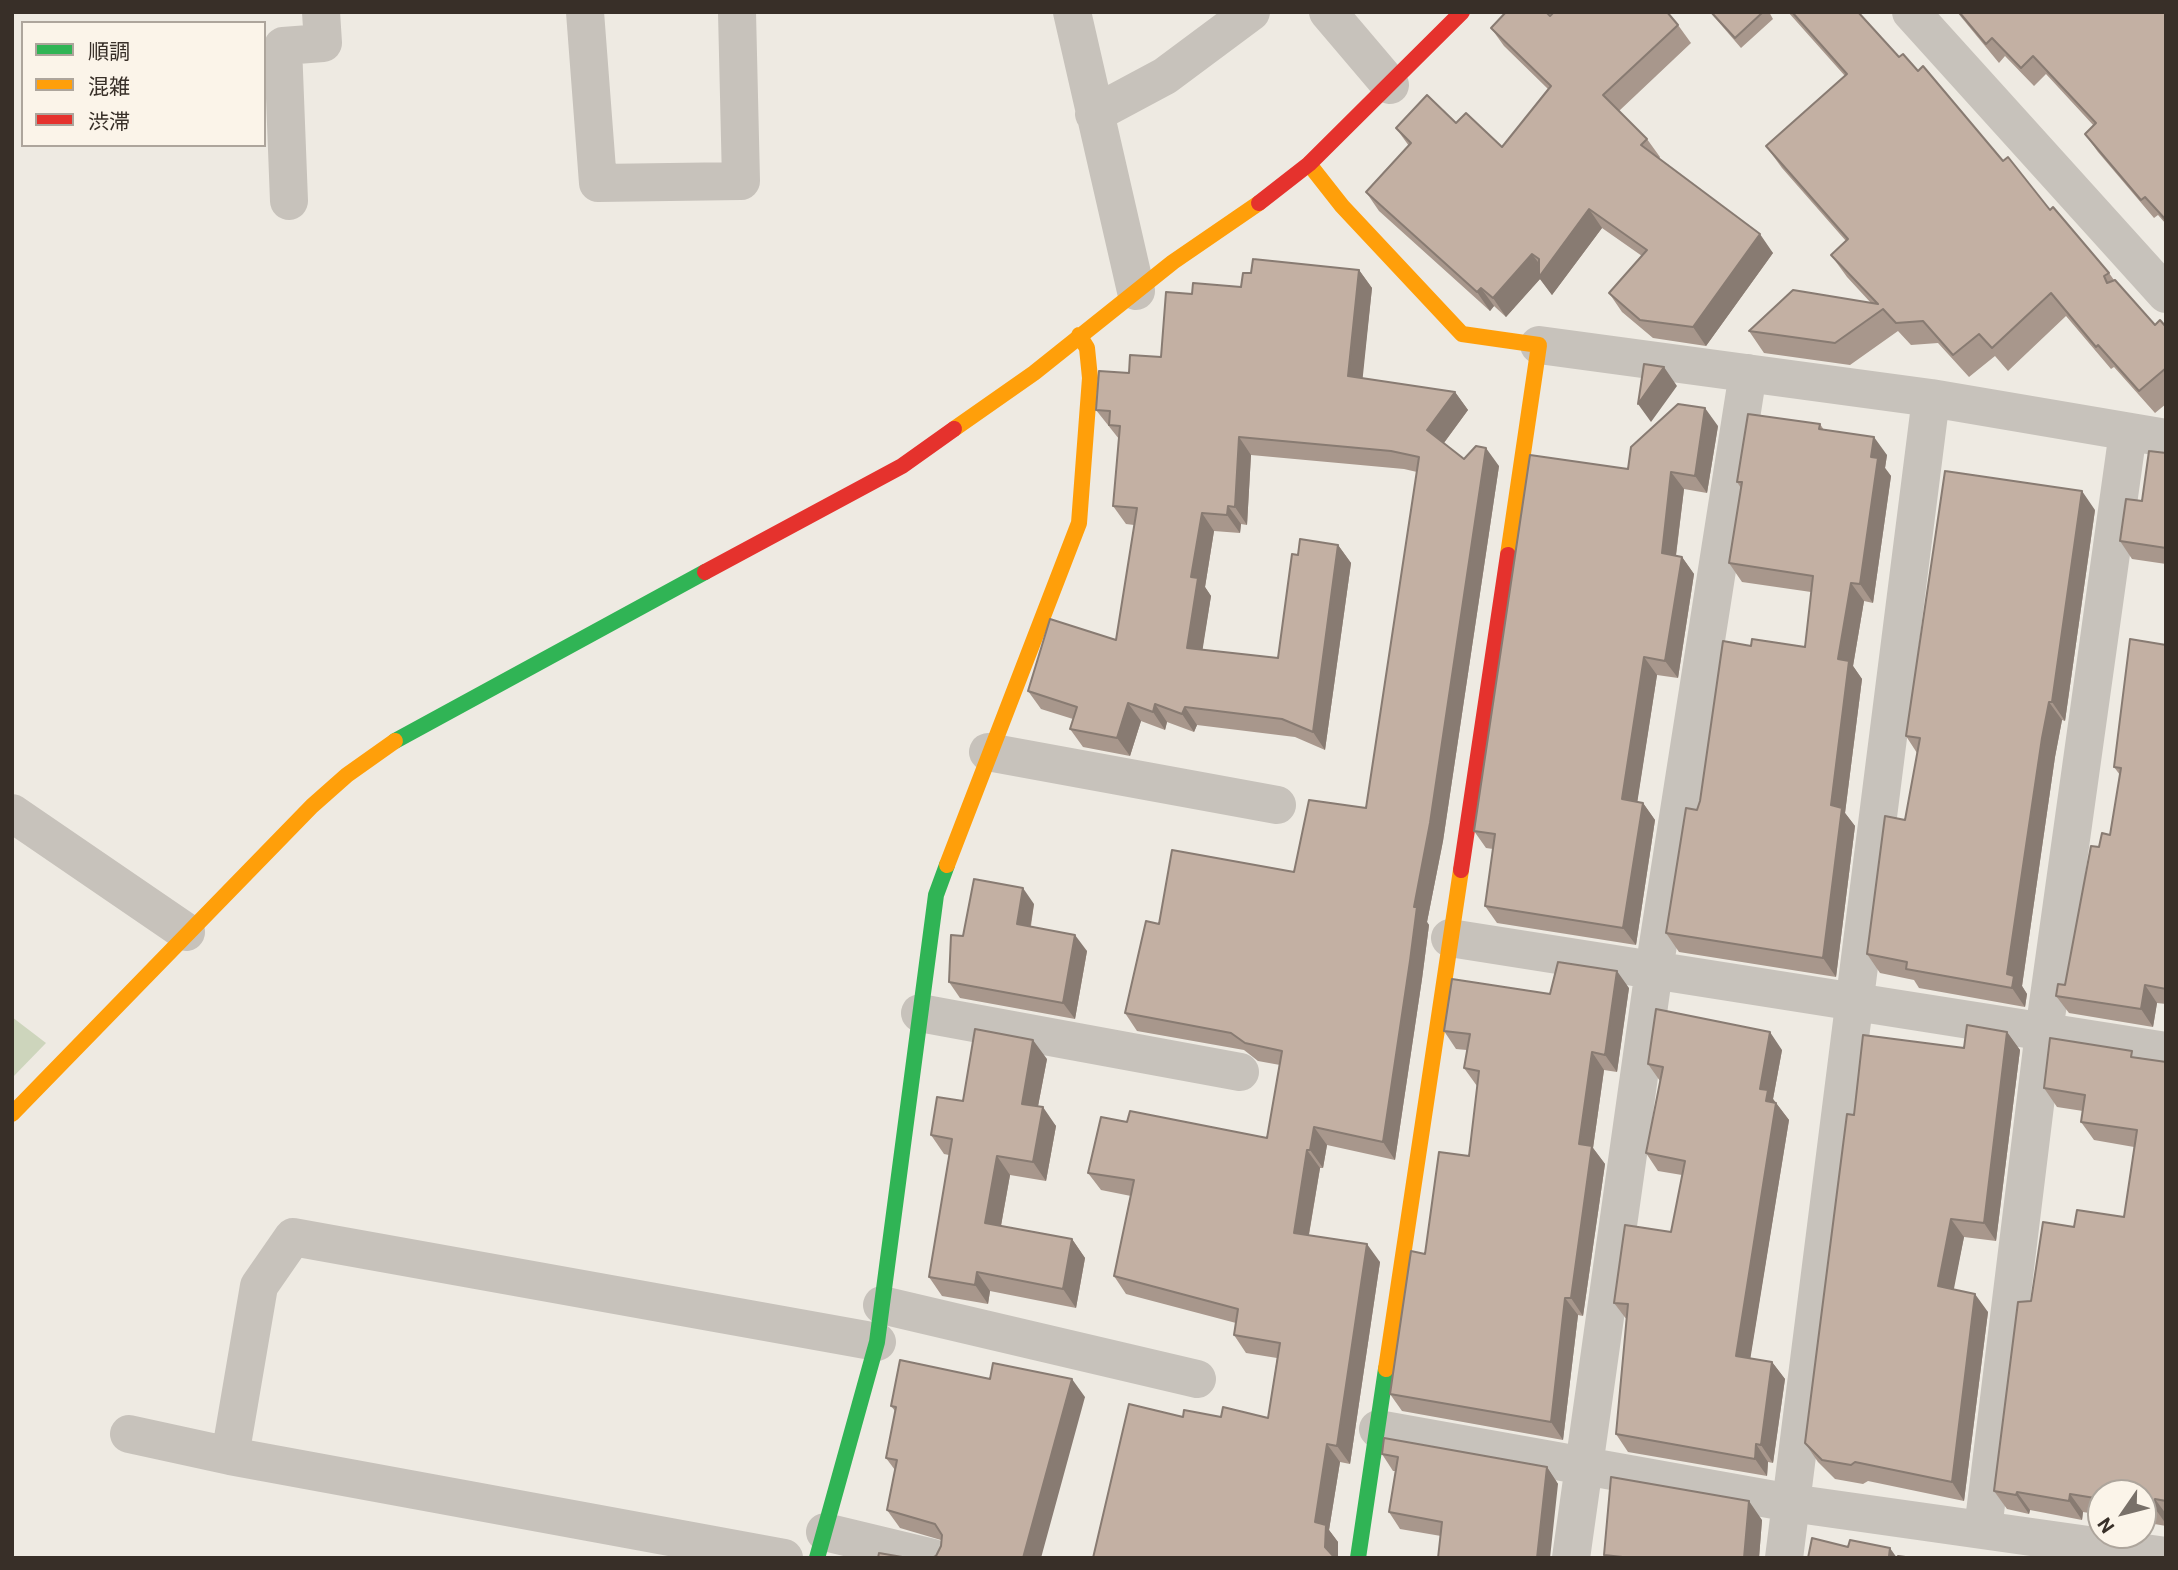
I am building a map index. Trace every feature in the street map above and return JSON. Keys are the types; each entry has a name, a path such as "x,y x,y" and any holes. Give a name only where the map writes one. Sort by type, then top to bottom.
{"street":[{"path":"289,201 283,46 323,43 321,12"},
{"path":"586,12 598,183 741,181 737,12"},
{"path":"1072,12 1136,291"},
{"path":"1094,114 1165,76 1251,12"},
{"path":"1328,12 1390,85"},
{"path":"12,1114 186,932 312,806 347,775 405,734 902,466 1034,373 1136,291 1309,164 1462,12"},
{"path":"1911,12 2166,294"},
{"path":"1309,164 1342,206 1462,334 1931,398 2166,438"},
{"path":"933,1558 821,1545 877,1342 936,895 988,752 1079,523 1090,378 1087,348 1079,335"},
{"path":"1358,1558 1539,345"},
{"path":"1571,1558 1654,970 1748,373"},
{"path":"1784,1558 1931,398"},
{"path":"1983,1529 2044,1031 2129,432"},
{"path":"988,752 1277,804"},
{"path":"12,813 186,932"},
{"path":"1450,938 2166,1051"},
{"path":"920,1013 1240,1072"},
{"path":"230,1456 259,1286 293,1237 877,1342"},
{"path":"882,1305 1197,1379"},
{"path":"1378,1429 1791,1503 2166,1556"},
{"path":"129,1434 230,1456 783,1558"}],"green space":[{"path":"12,1017 46,1043 12,1078"}],"building":[{"path":"1506,12 1546,12 1550,16 1554,12 1667,12 1678,25 1603,95 1647,139 1641,145 1760,234 1693,327 1640,320 1609,293 1647,250 1589,209 1539,277 1539,259 1532,254 1493,298 1481,288 1477,292 1366,192 1411,143 1396,128 1427,95 1456,123 1466,113 1502,147 1551,86 1491,28"},
{"path":"1711,12 1763,12 1735,38"},
{"path":"1792,12 1858,12 1899,57 1903,54 1918,71 1923,66 2003,161 2008,157 2050,210 2053,207 2109,273 2104,276 2107,283 2115,280 2155,325 2160,320 2166,327 2166,368 2139,391 2098,345 2096,347 2051,293 1992,348 1979,334 1953,355 1923,321 1896,323 1883,309 1835,343 1749,331 1793,290 1878,304 1831,255 1848,239 1766,146 1847,74"},
{"path":"1959,12 2166,12 2166,220 2145,197 2141,200 2085,134 2096,123 2033,56 2021,68 1992,38 1986,44"},
{"path":"1253,259 1359,270 1348,376 1455,392 1427,430 1464,459 1476,446 1486,448 1430,823 1414,907 1417,907 1410,961 1383,1142 1314,1127 1310,1150 1307,1150 1294,1233 1367,1244 1337,1446 1327,1444 1315,1522 1326,1525 1325,1547 1335,1558 1093,1558 1129,1404 1183,1417 1184,1410 1221,1417 1223,1407 1268,1418 1280,1343 1234,1335 1238,1309 1114,1276 1134,1180 1088,1173 1101,1117 1127,1122 1130,1111 1267,1138 1282,1051 1245,1043 1231,1033 1125,1013 1146,921 1159,924 1172,850 1294,872 1309,800 1366,808 1419,457 1391,451 1239,437 1235,507 1228,506 1227,515 1202,513 1191,577 1198,578 1187,648 1278,658 1292,554 1298,555 1300,539 1338,545 1313,732 1282,719 1185,707 1182,714 1155,704 1153,712 1128,703 1117,738 1070,729 1077,707 1028,691 1050,619 1116,640 1137,508 1113,506 1120,426 1109,425 1110,411 1096,410 1099,371 1129,373 1130,355 1161,357 1166,292 1192,294 1193,283 1241,287 1243,273 1251,273"},
{"path":"1644,364 1664,367 1638,404"},
{"path":"1678,404 1705,408 1695,476 1671,472 1662,553 1682,557 1665,661 1644,657 1622,799 1643,803 1623,928 1485,906 1495,834 1474,831 1530,455 1628,469 1631,447"},
{"path":"1748,414 1820,424 1819,429 1874,437 1871,457 1878,458 1860,584 1851,583 1838,659 1849,661 1831,805 1842,808 1823,958 1666,933 1686,808 1697,810 1700,801 1723,641 1751,646 1752,639 1805,647 1813,576 1729,563 1742,482 1737,482"},
{"path":"2149,451 2166,453 2166,548 2120,541 2126,499 2142,501"},
{"path":"1945,471 2082,491 2052,702 2049,702 2042,738 2007,974 2014,976 2012,988 1906,969 1907,962 1867,954 1885,816 1905,820 1920,738 1906,736"},
{"path":"2130,639 2166,645 2166,989 2145,985 2141,1009 2056,996 2058,984 2065,985 2091,846 2099,847 2102,833 2110,835 2121,768 2114,767"},
{"path":"974,879 1023,888 1017,924 1075,935 1063,1003 949,982 951,935 963,936"},
{"path":"1558,962 1617,971 1605,1055 1592,1052 1579,1144 1592,1146 1571,1298 1565,1298 1551,1422 1390,1394 1411,1251 1425,1254 1439,1152 1469,1156 1479,1071 1464,1068 1470,1034 1444,1031 1452,979 1550,994"},
{"path":"1656,1009 1770,1032 1760,1089 1768,1090 1766,1101 1776,1103 1736,1356 1772,1362 1761,1445 1756,1444 1755,1459 1616,1434 1628,1304 1614,1303 1625,1225 1671,1232 1685,1161 1646,1153 1663,1067 1648,1064"},
{"path":"1967,1025 2007,1032 1984,1223 1951,1219 1938,1286 1975,1294 1952,1482 1855,1462 1851,1465 1822,1460 1805,1443 1847,1114 1854,1115 1863,1035 1964,1048"},
{"path":"975,1029 1033,1040 1022,1104 1043,1107 1033,1162 997,1156 985,1223 1072,1239 1063,1289 977,1272 975,1285 929,1277 952,1139 931,1135 937,1097 963,1101"},
{"path":"2050,1038 2132,1051 2131,1057 2166,1062 2166,1501 2157,1499 2157,1479 2087,1479 2087,1497 2070,1494 2069,1501 1994,1491 2018,1302 2031,1301 2043,1222 2074,1227 2077,1210 2124,1217 2137,1130 2081,1122 2085,1095 2044,1088"},
{"path":"900,1360 990,1379 993,1363 1072,1379 1023,1558 932,1558 941,1546 942,1535 935,1524 887,1510 897,1460 886,1458 896,1407 891,1406"},
{"path":"1384,1438 1547,1467 1537,1558 1438,1558 1442,1522 1389,1512 1398,1457 1382,1454"},
{"path":"1611,1477 1749,1501 1744,1558 1632,1558 1604,1555"},
{"path":"1812,1538 1848,1547 1850,1540 1890,1548 1889,1556 1896,1558 1808,1558"},
{"path":"879,1553 908,1558 878,1558"}],"traffic: fast":[{"path":"395,741 705,572"},
{"path":"817,1558 877,1342 936,895 947,865"},
{"path":"1358,1558 1386,1369"}],"traffic: slow":[{"path":"1309,164 1342,206 1462,334 1539,345 1508,555"},
{"path":"954,429 1034,373 1173,262 1259,203"},
{"path":"947,865 1079,523 1090,378 1087,348 1079,335"},
{"path":"12,1114 312,806 347,775 395,741"},
{"path":"1386,1369 1461,870"}],"traffic: jam":[{"path":"1259,203 1309,164 1462,12"},
{"path":"705,572 902,466 954,429"},
{"path":"1461,870 1508,555"}]}
